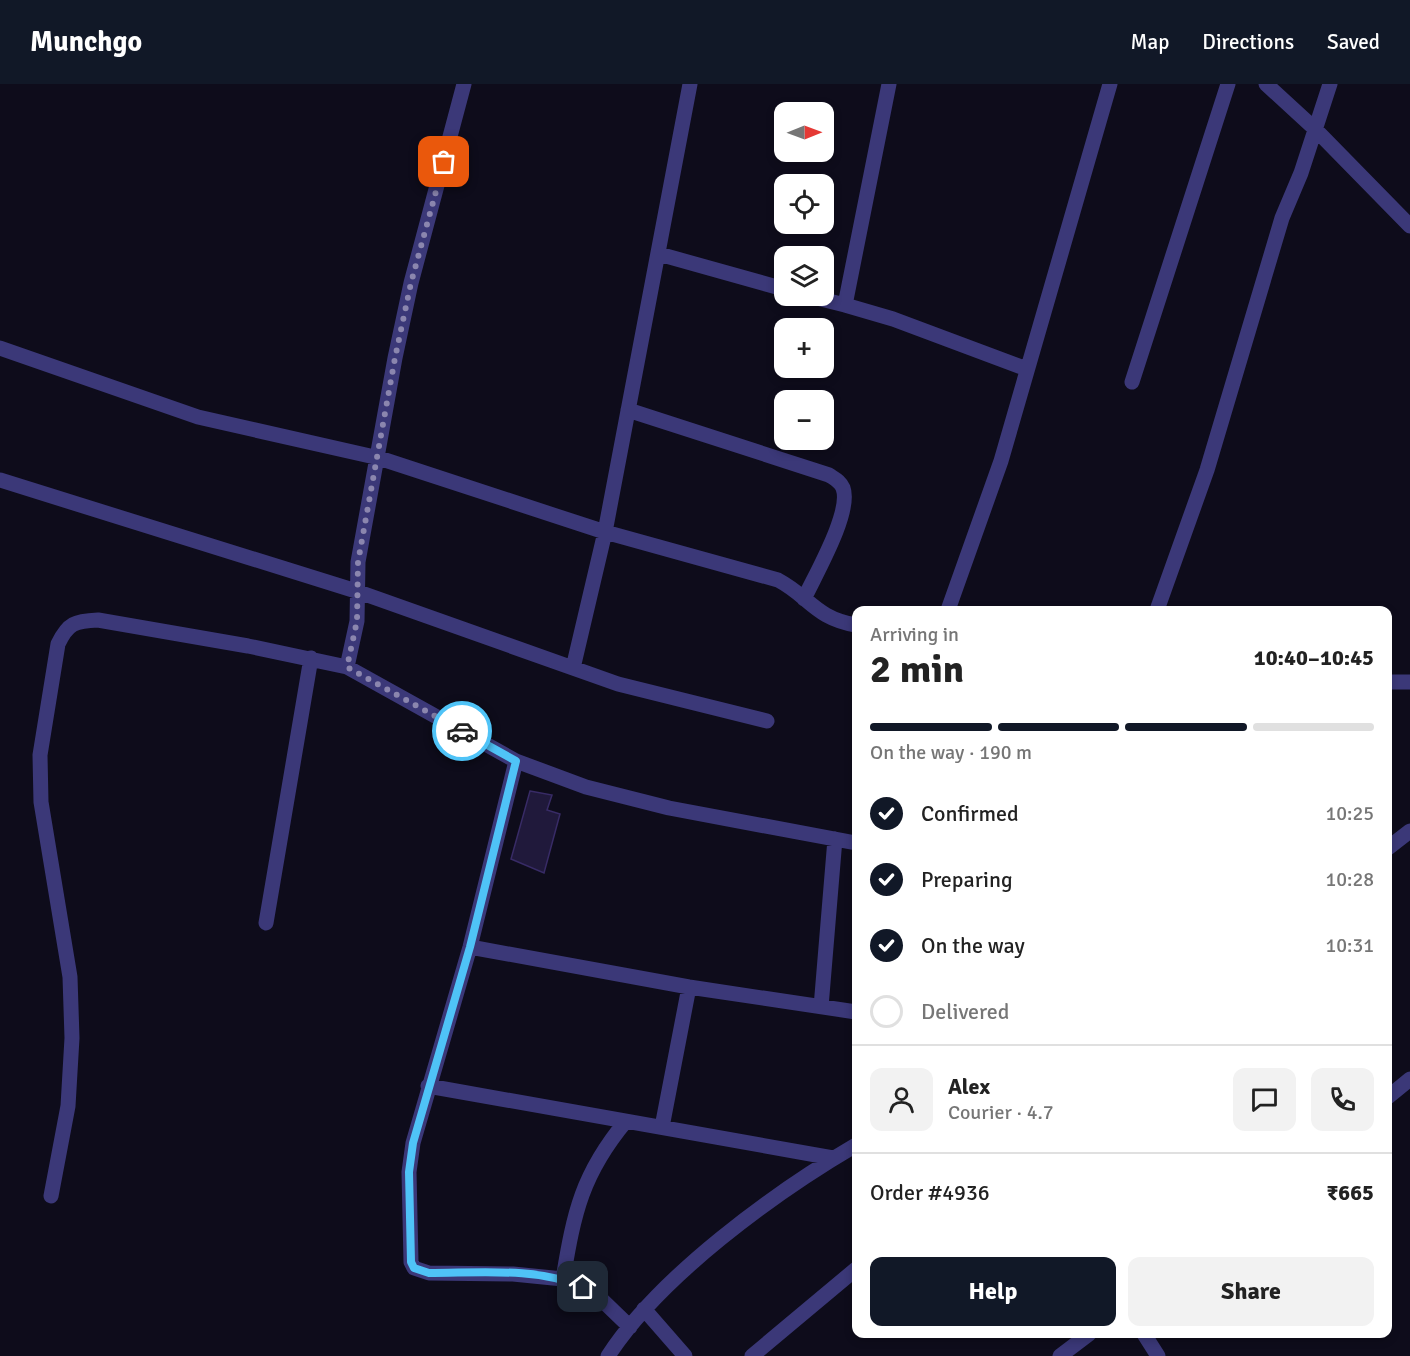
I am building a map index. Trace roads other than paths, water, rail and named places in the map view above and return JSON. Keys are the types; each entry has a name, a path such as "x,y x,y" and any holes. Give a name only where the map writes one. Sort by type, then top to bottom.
{"street":[{"path":"347,667 357,621 358,562 379,458 395,358 411,283 464,84"},
{"path":"573,668 605,532 690,84"},
{"path":"845,305 889,84"},
{"path":"949,606 1001,461 1110,84"},
{"path":"1132,382 1228,84"},
{"path":"1266,84 1315,129 1410,226"},
{"path":"1158,606 1207,470 1282,218 1301,173 1329,84"},
{"path":"659,254 774,286"},
{"path":"834,302 893,319 1027,369"},
{"path":"0,348 198,417 379,458 605,532 778,580 794,588 804,599 830,618 852,624"},
{"path":"628,410 829,475 839,481 844,501 839,521 804,599"},
{"path":"1,483 356,591 573,668 675,700 768,721"},
{"path":"51,1196 68,1106 72,1038 70,977 40,802 40,755 58,644 65,630 79,621 98,620 311,658 347,667 516,761 586,787 648,803 852,842"},
{"path":"266,923 311,658"},
{"path":"1392,682 1410,682"},
{"path":"516,761 470,947 413,1143 409,1172 411,1262 414,1268 429,1273 513,1274 563,1279 603,1300 630,1327"},
{"path":"1392,845 1410,831"},
{"path":"821,1007 835,839"},
{"path":"470,947 689,987 852,1011"},
{"path":"662,1127 689,987"},
{"path":"1392,1094 1410,1079"},
{"path":"428,1086 833,1158"},
{"path":"563,1279 572,1229 588,1176 603,1149 626,1121"},
{"path":"608,1356 645,1308 754,1213 852,1147"},
{"path":"752,1356 852,1272"},
{"path":"645,1308 685,1356"},
{"path":"1060,1356 1084,1338"},
{"path":"1147,1338 1158,1356"}]}
